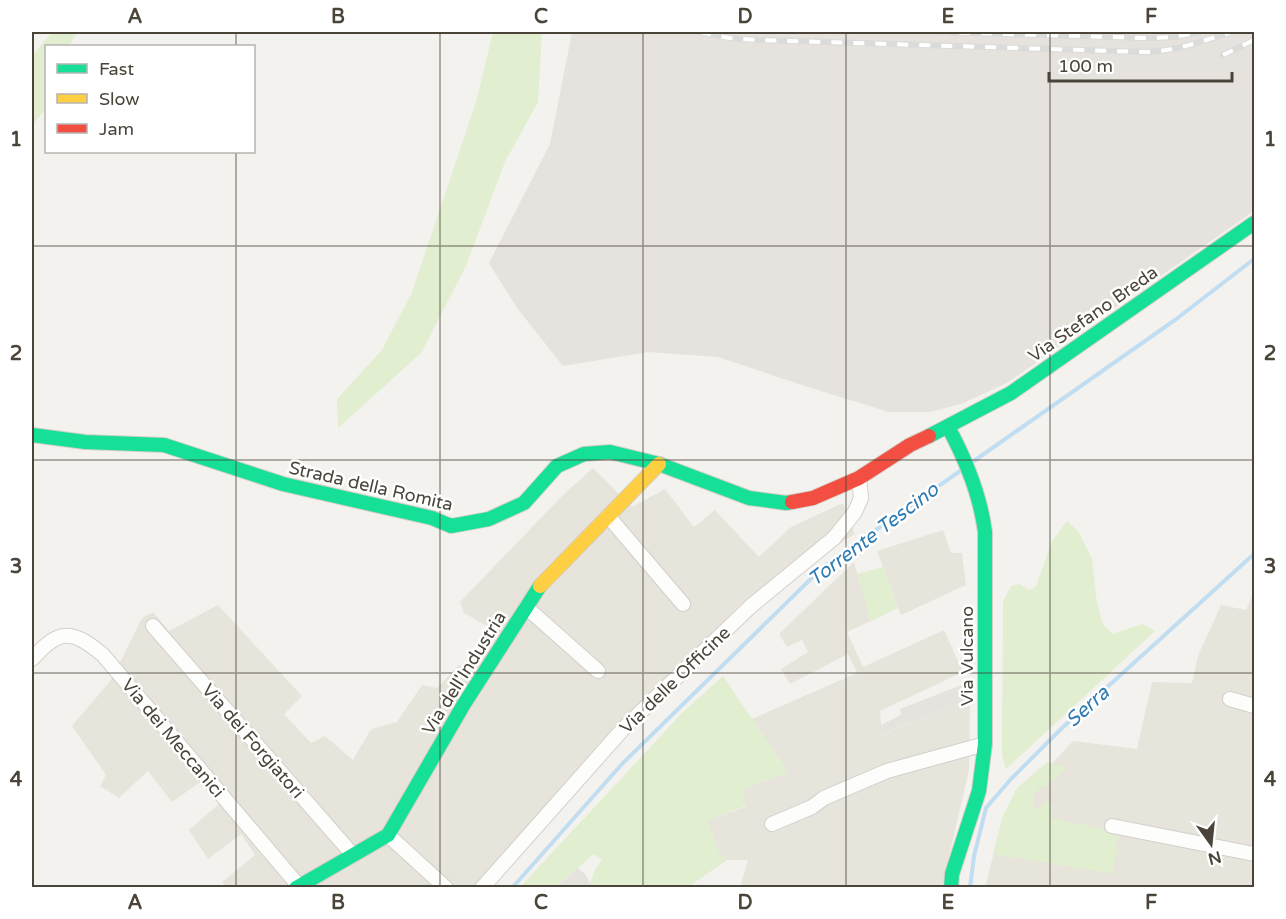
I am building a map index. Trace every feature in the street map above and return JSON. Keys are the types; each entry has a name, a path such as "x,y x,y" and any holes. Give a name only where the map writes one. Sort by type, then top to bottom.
{"street":[{"name":"Via Stefano Breda","path":"948,427 1011,393 1254,223"},
{"name":"Via Vulcano","path":"948,427 971,475 983,512 985,532 985,744 979,791 952,874 951,888"},
{"name":"Strada della Romita","path":"32,435 85,441 164,445 283,484 432,518 451,526 489,519 524,503 557,466 584,454 610,452 659,464 749,498 786,503 813,498 859,478 910,445 948,427"},
{"name":"Via dell'Industria","path":"388,836 464,704 538,588 659,464"},
{"name":"Via delle Officine","path":"482,888 623,729 751,606 834,538 855,512 861,498 859,478"},
{"path":"608,516 683,603"},
{"path":"526,607 598,671"},
{"name":"Via dei Forgiatori","path":"153,626 353,855"},
{"name":"Via dei Meccanici","path":"32,659 59,636 75,637 103,655 297,886"},
{"path":"1230,699 1254,706"},
{"path":"772,824 812,807 824,798 887,771 985,744"},
{"path":"1112,826 1254,854"},
{"path":"297,886 388,836 446,888"}],"shaded area":[{"path":"572,32 1254,32 1254,211 1007,383 961,404 930,412 889,412 718,357 648,352 563,366 517,308 489,263 550,144"},
{"path":"593,468 632,507 665,489 694,527 715,510 759,557 791,527 843,503 855,534 741,604 603,743 476,887 226,887 222,882 255,855 241,834 208,859 189,830 220,803 199,783 172,802 148,771 119,798 100,786 106,775 72,726 111,680 142,618 153,612 169,631 218,605 302,696 284,714 311,743 325,736 353,760 371,729 397,722 422,685 437,688 459,665 474,669 500,633 464,613 460,602 562,496"},
{"path":"943,530 951,553 962,553 966,585 901,615 877,551"},
{"path":"854,562 871,621 847,632 863,667 944,630 963,672 880,711 882,734 970,699 969,770 942,887 743,887 741,883 748,860 727,860 719,854 707,820 746,807 743,789 788,772 752,719 857,673 848,654 790,684 781,669 808,652 802,640 787,647 779,634"},
{"path":"1254,591 1254,887 985,888 1003,816 1073,741 1137,749 1152,682 1192,683 1198,656 1221,605 1246,610"},
{"path":"969,682 970,699 881,734 881,725 901,715 900,709"},
{"path":"577,868 585,874 592,887 555,888"}],"green space":[{"path":"52,32 77,32 70,45 45,45 45,107 32,125 32,56"},
{"path":"493,32 542,32 538,102 505,162 466,266 421,353 338,428 337,399 382,350 412,292 476,102"},
{"path":"1067,521 1078,531 1092,559 1097,603 1103,625 1113,634 1142,624 1155,631 1006,769 1002,755 1003,602 1011,586 1019,584 1030,590 1036,586 1052,541"},
{"path":"883,567 898,608 871,621 857,574"},
{"path":"723,676 788,772 743,789 746,806 708,820 719,854 727,860 688,887 592,887 590,883 602,860 594,854 555,887 522,887 683,712"},
{"path":"1047,762 1067,768 1034,794 1033,808 1052,803 1052,818 1118,832 1116,847 1119,851 1115,857 1113,874 993,854 1003,816 1017,788"}],"waterway":[{"name":"Torrente Tescino","path":"971,463 1175,320 1254,259"},
{"name":"Torrente Tescino","path":"512,888 622,764 823,567 963,469"},
{"name":"Serra","path":"970,888 974,856 986,808 1011,779 1061,729 1254,554"}],"railway":[{"path":"700,32 729,38 759,40 1145,52 1178,48 1231,32"},
{"path":"937,32 1147,38 1175,37 1200,32"},
{"path":"1223,55 1254,40"}],"traffic: fast":[{"path":"929,436 1011,393 1254,223"},
{"path":"948,427 971,478 980,504 985,532 985,744 979,791 952,874 951,888"},
{"path":"32,435 85,442 164,445 283,484 432,518 451,526 489,519 524,503 557,466 584,454 610,452 659,464 749,498 792,502"},
{"path":"296,888 388,835 464,704 540,586"}],"traffic: slow":[{"path":"540,586 659,464"}],"traffic: jam":[{"path":"792,502 813,498 859,478 910,445 929,436"}]}
